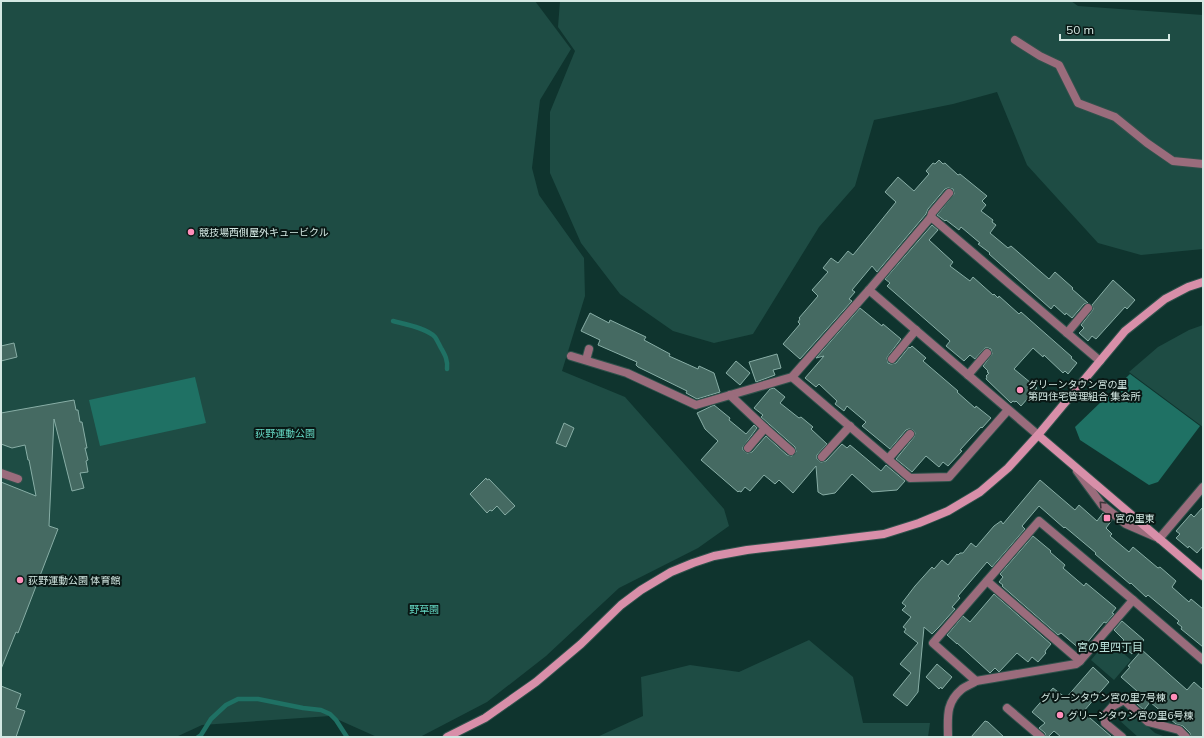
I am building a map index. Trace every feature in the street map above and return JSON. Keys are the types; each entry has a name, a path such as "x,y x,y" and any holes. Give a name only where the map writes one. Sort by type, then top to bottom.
{"street":[{"path":"1015,40 1040,56 1059,65 1078,103 1115,117 1147,143 1173,161 1203,164"},
{"path":"571,356 627,373 696,405 792,377 869,290 931,217 932,213 949,193"},
{"path":"931,217 1100,360"},
{"path":"447,737 485,718 536,682 581,644 621,605 641,590 671,572 693,562 714,556 747,550 884,534 920,523 948,511 980,492 1008,468 1038,435 1125,332 1165,299 1188,287 1203,282"},
{"path":"869,290 1203,576"},
{"path":"1067,333 1088,308"},
{"path":"892,359 916,330"},
{"path":"586,360 589,349"},
{"path":"968,375 987,353"},
{"path":"792,377 910,478 949,477 1008,410"},
{"path":"730,395 791,451"},
{"path":"822,457 850,426"},
{"path":"748,448 765,428"},
{"path":"888,460 910,434"},
{"path":"1,473 18,480"},
{"path":"1159,538 1203,487"},
{"path":"976,681 933,643 1039,521 1203,660"},
{"path":"987,580 1080,661"},
{"path":"948,737 949,708 951,702 962,689 976,681 1076,664 1133,600"},
{"path":"1122,737 1105,723 1105,715 1113,706 1124,700 1148,722 1179,730 1186,737"},
{"path":"1007,708 1041,737"}],"green space":[{"name":"荻野運動公園","path":"1,1 535,1 571,49 540,100 532,168 539,195 584,258 585,296 562,371 625,397 724,509 729,526 698,548 619,588 546,656 487,702 420,737 377,737 330,716 202,725 176,737 1,737"},
{"path":"560,1 1071,1 1078,6 1203,15 1203,249 1141,255 1098,243 1027,165 997,92 953,104 874,120 855,186 819,227 753,334 714,343 673,331 620,294 581,243 550,173 550,112 575,51 558,27"},
{"path":"1203,325 1203,427 1129,372 1158,347 1189,330"},
{"path":"809,640 853,677 863,723 930,723 928,737 597,737 643,716 641,677 690,665 739,672"},
{"path":"1108,640 1131,660 1114,680 1091,660"},
{"path":"1129,710 1155,733 1166,737 1138,737 1119,720"}],"shaded area":[{"path":"1130,374 1200,426 1158,482 1149,485 1080,440 1075,427"},
{"path":"195,377 206,423 100,446 89,400"}],"building":[{"path":"939,160 943,164 945,163 958,175 960,174 987,196 982,201 986,205 981,211 993,220 992,222 996,225 990,233 1008,248 1011,246 1049,279 1055,272 1088,303 1084,304 1072,318 1066,313 1065,315 1054,305 1051,309 961,227 959,230 937,215 954,194 953,189 948,188 945,189 928,209 926,214 877,272 872,266 852,290 855,292 849,299 852,301 800,359 783,344 800,324 798,322 800,319 799,318 818,296 812,290 828,272 823,268 831,258 838,263 848,251 853,255 896,202 885,192 898,177 914,191 929,174 926,171 933,163 935,164"},
{"path":"932,225 938,230 929,240 953,262 950,266 970,281 973,277 993,295 994,294 998,298 999,296 1019,314 1021,312 1072,357 1071,358 1077,363 1068,374 1065,371 1063,373 1044,355 1043,357 1033,348 1014,369 1037,388 1021,406 1016,401 1011,403 986,379 986,376 989,373 983,366 992,354 991,349 985,348 975,359 970,355 964,361 946,346 950,341 887,286 890,283 885,279"},
{"path":"1113,280 1135,300 1127,309 1125,307 1096,339 1092,336 1088,341 1079,333 1084,328 1081,325 1092,311 1092,305"},
{"path":"860,308 901,339 888,356 888,363 896,363 909,347 910,348 912,346 926,358 923,361 958,391 957,392 975,408 976,406 991,418 960,450 962,451 948,466 943,462 939,467 926,456 912,472 896,459 914,437 915,433 913,430 906,430 890,449 862,426 866,422 847,406 844,411 835,404 837,401 819,384 816,387 805,378 824,356 816,358"},
{"path":"590,313 609,323 610,320 646,337 644,340 670,354 669,356 698,369 699,366 714,373 720,392 697,399 686,393 687,391 638,367 636,365 637,362 598,345 600,340 581,331"},
{"path":"14,343 17,357 1,361 1,346"},
{"path":"777,354 781,368 773,370 775,375 756,382 749,362"},
{"path":"736,361 750,373 740,385 726,373"},
{"path":"774,388 785,397 780,403 813,427 811,429 827,444 817,455 817,459 819,461 826,461 842,444 847,448 850,445 881,471 886,465 905,481 897,490 872,492 852,474 835,493 823,495 818,492 816,466 793,493 779,480 775,484 764,475 750,491 745,487 741,492 738,492 701,460 718,441 705,429 697,413 714,405 746,434 754,425 757,428 743,447 743,450 747,453 752,452 766,436 787,455 792,456 796,452 795,447 761,417 763,415 754,408 770,389"},
{"path":"74,400 76,410 78,410 80,422 82,422 87,448 85,448 88,460 86,461 88,472 80,473 84,488 72,491 54,419 49,526 58,529 18,633 16,632 1,669 1,482 36,496 25,445 12,448 1,444 1,413"},
{"path":"564,423 574,428 566,447 556,443"},
{"path":"486,478 487,480 489,479 515,506 505,515 497,506 492,511 490,510 487,513 470,494"},
{"path":"1040,480 1075,510 1079,505 1097,521 1103,513 1112,520 1106,528 1112,534 1110,536 1129,552 1133,547 1176,581 1172,587 1189,602 1191,599 1203,609 1203,647 1181,629 1182,627 1177,623 1179,621 1148,595 1146,597 1131,583 1130,584 1095,554 1096,553 1039,506 1022,526 1025,529 992,567 987,562 958,596 960,598 952,607 955,609 938,628 932,634 924,627 918,692 907,706 893,695 911,673 900,664 918,643 904,632 906,629 903,627 911,617 902,610 906,606 902,603 932,567 934,569 942,560 948,565 957,554 963,553 971,543 976,547 994,526 1001,521 1003,524"},
{"path":"1203,507 1203,546 1197,553 1176,538 1180,534 1176,531 1191,514 1194,517"},
{"path":"1033,536 1065,565 1063,568 1084,586 1086,583 1116,608 1112,613 1114,614 1106,623 1104,622 1081,650 1061,633 1058,635 999,582 1003,577 1000,574"},
{"path":"994,594 1051,644 1046,650 1046,653 1038,662 1032,657 1028,662 1017,653 999,672 995,668 990,673 947,635 963,616 970,622"},
{"path":"1122,621 1144,640 1132,654 1120,644 1124,640 1114,630"},
{"name":"グリーンタウン宮の里7号棟","path":"1142,650 1187,690 1194,682 1203,690 1203,737 1191,737 1190,733 1183,726 1176,724 1150,702 1144,710 1131,699 1137,691 1121,677 1130,667 1128,666"},
{"path":"937,664 952,677 942,689 941,687 939,689 926,677"},
{"name":"グリーンタウン宮の里6号棟","path":"1093,667 1109,682 1083,712 1112,737 1061,737 1054,731 1046,737 1045,733 1039,728 1045,723 1032,712 1053,688 1066,698"},
{"path":"1,686 21,694 16,708 25,711 16,737 1,737"},
{"path":"985,721 988,722 1004,737 971,737"}],"waterway":[{"path":"393,321 427,331 435,337 446,358 447,369"},
{"path":"198,737 201,735 211,719 226,705 238,699 258,699 321,710 330,714 336,720 347,737"}],"place":[{"name":"競技場西側屋外キュービクル","path":"191,232"},
{"name":"グリーンタウン宮の里 第四住宅管理組合 集会所","path":"1020,390"},
{"name":"宮の里東","path":"1107,518"},
{"name":"荻野運動公園 体育館","path":"20,580"},
{"name":"グリーンタウン宮の里7号棟","path":"1174,697"},
{"name":"グリーンタウン宮の里6号棟","path":"1060,715"}],"district":[{"name":"宮の里四丁目","path":"1110,647"}],"park label":[{"name":"野草園","path":"424,609"}]}
